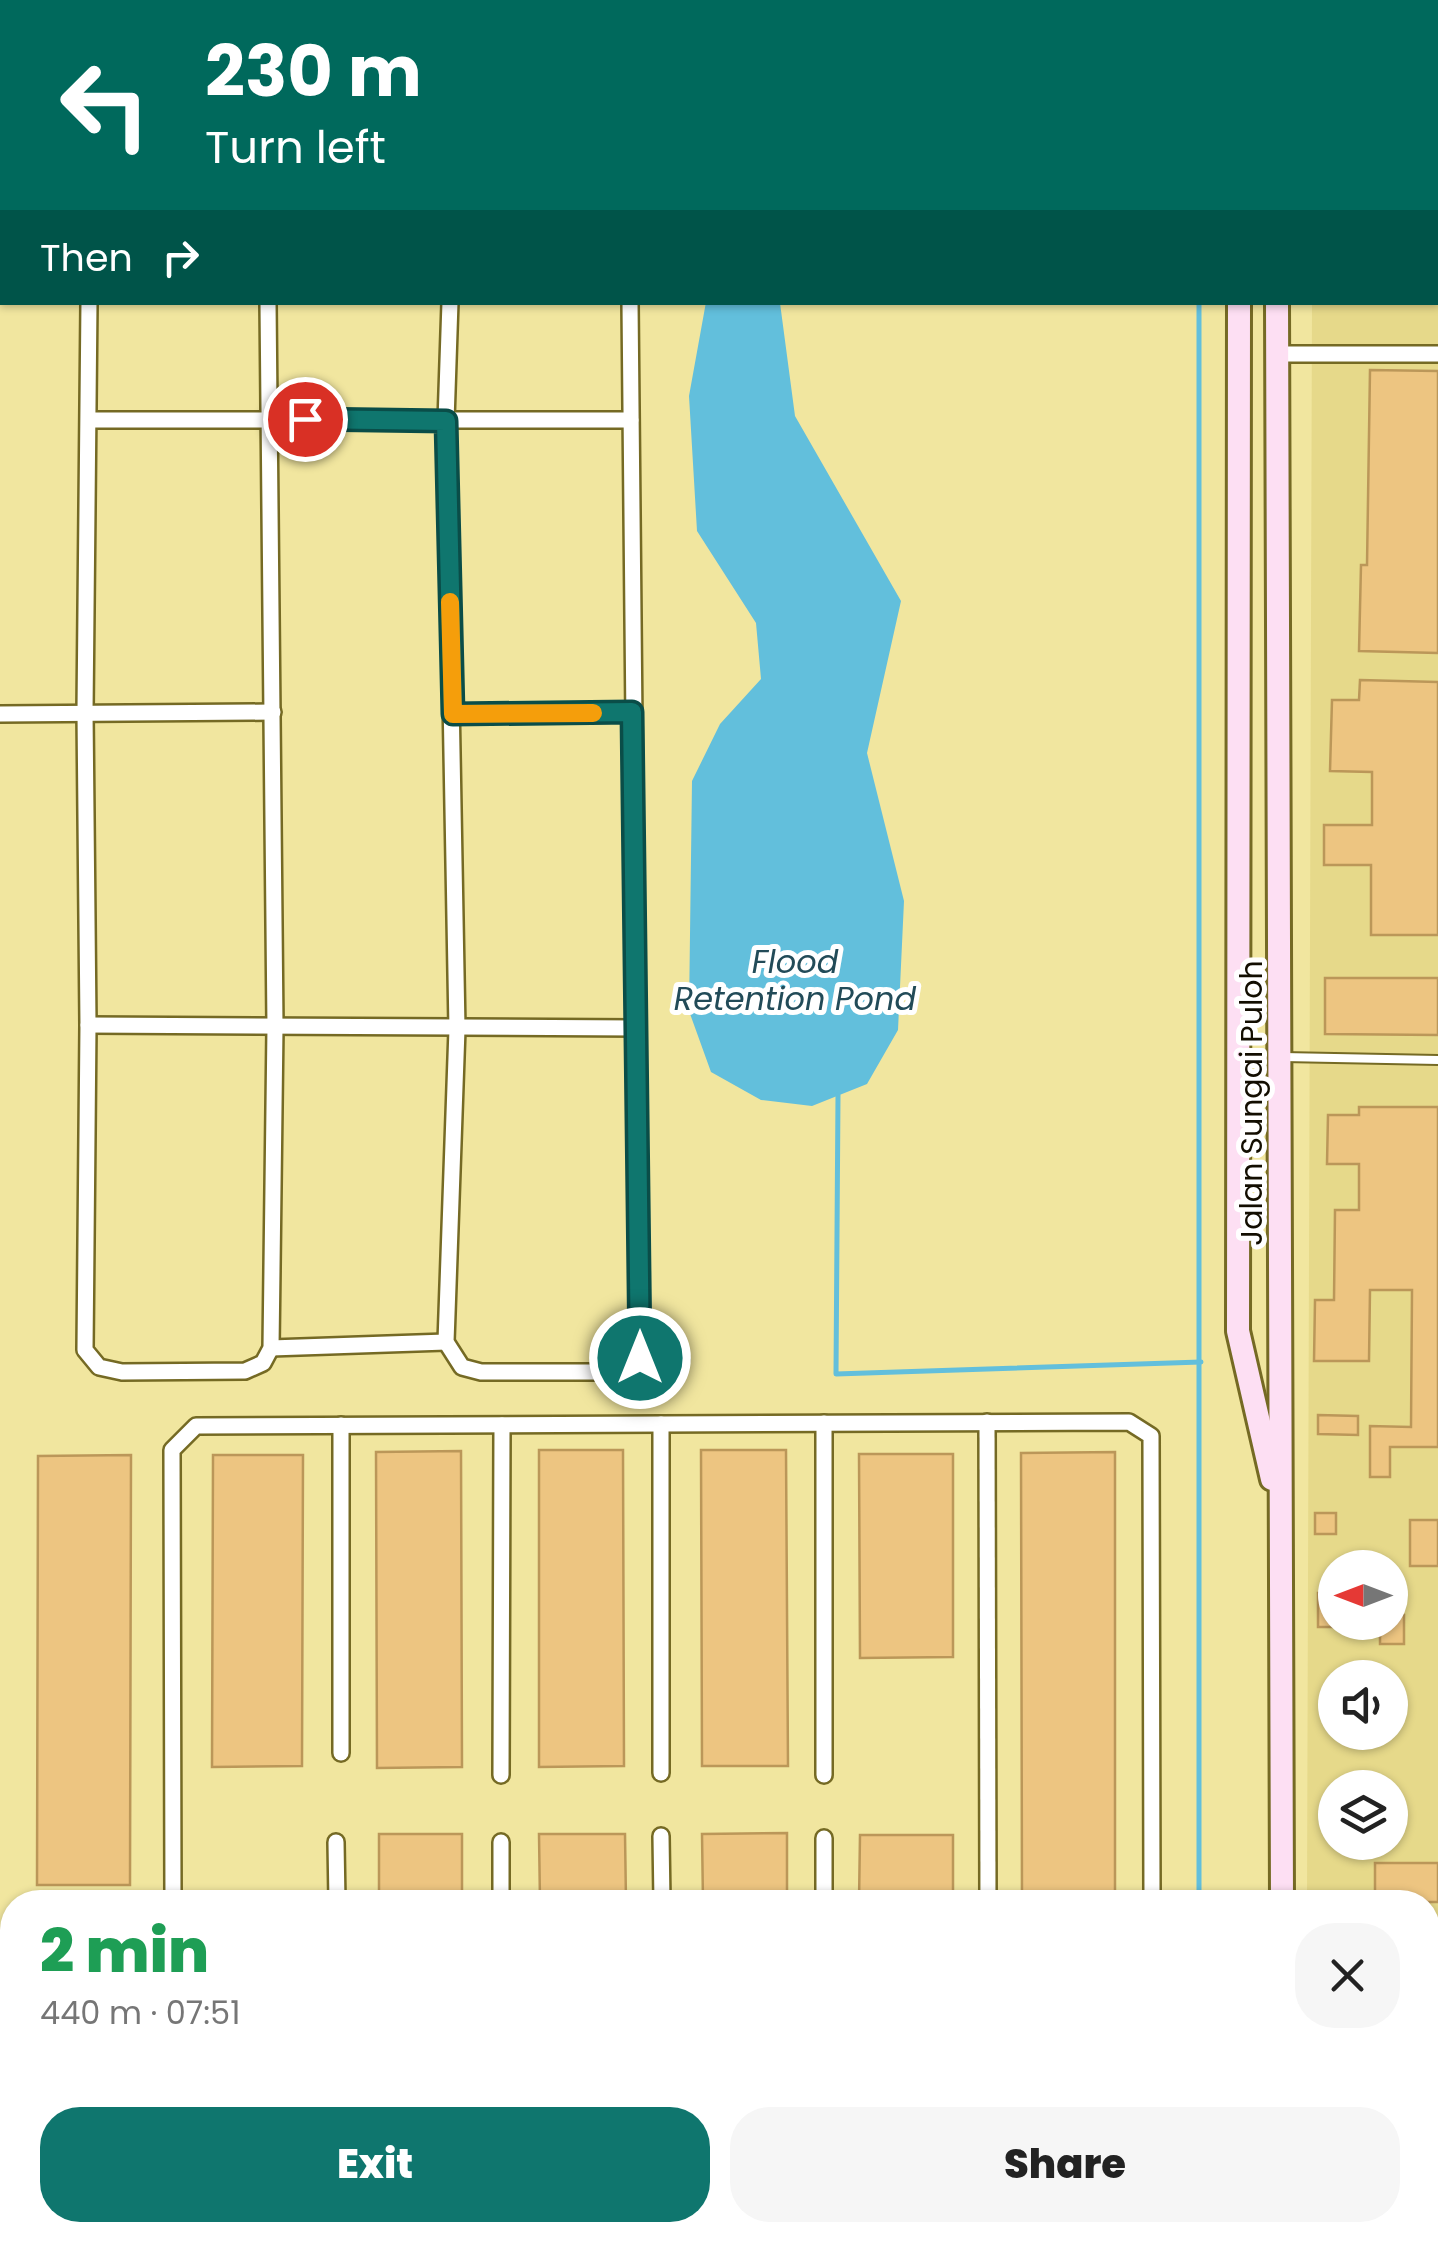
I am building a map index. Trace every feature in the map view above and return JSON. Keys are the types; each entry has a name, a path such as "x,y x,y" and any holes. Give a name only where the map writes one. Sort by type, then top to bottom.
{"street":[{"path":"89,305 86,1350 99,1367 122,1372 246,1371 263,1363 271,1348 276,1027 268,305"},
{"path":"450,305 446,421 457,1029 446,1342 462,1367 481,1372 624,1372 636,1368 640,1358 630,305"},
{"path":"1238,305 1238,1331 1281,1516"},
{"name":"Jalan Sungai Puloh","path":"1278,305 1282,1890"},
{"path":"1278,354 1438,354"},
{"path":"90,420 631,420"},
{"path":"0,714 273,712"},
{"path":"453,714 632,712"},
{"path":"88,1024 638,1028"},
{"path":"271,1348 446,1342"},
{"path":"640,1358 681,1359"},
{"path":"987,1422 988,1890"},
{"path":"173,1890 172,1450 196,1426 1129,1422 1151,1436 1152,1890"},
{"path":"824,1423 824,1775"},
{"path":"661,1774 662,1424"},
{"path":"341,1425 341,1753"},
{"path":"500,1775 502,1425"},
{"path":"662,1836 662,1890"},
{"path":"824,1838 824,1890"},
{"path":"336,1842 336,1890"},
{"path":"500,1842 500,1890"}],"lane":[{"path":"1280,1056 1438,1060"}],"shaded area":[{"path":"1312,305 1438,305 1438,1890 1307,1890"}],"water":[{"name":"Flood Retention Pond","path":"705,305 780,305 795,416 901,601 867,753 904,901 898,1030 867,1084 812,1106 761,1100 711,1072 689,1011 692,781 720,724 761,679 756,623 697,531 689,396"}],"building":[{"path":"1370,370 1438,371 1438,653 1359,651 1361,565 1367,565"},
{"path":"1360,680 1438,682 1438,935 1371,935 1371,865 1324,865 1324,825 1372,825 1372,772 1330,771 1332,700 1359,700"},
{"path":"1325,978 1438,978 1438,1035 1325,1034"},
{"path":"1359,1107 1438,1107 1438,1447 1390,1447 1390,1477 1370,1477 1370,1426 1411,1427 1412,1290 1370,1290 1369,1361 1314,1361 1315,1300 1334,1300 1335,1210 1359,1210 1359,1164 1327,1164 1328,1115 1359,1115"},
{"path":"1318,1415 1358,1416 1358,1435 1318,1434"},
{"path":"539,1450 623,1450 624,1766 539,1767"},
{"path":"701,1450 786,1450 788,1766 702,1766"},
{"path":"461,1451 462,1767 377,1768 376,1452"},
{"path":"1115,1452 1115,1890 1022,1890 1021,1453"},
{"path":"859,1454 953,1454 953,1657 860,1658"},
{"path":"131,1455 130,1885 37,1885 38,1456"},
{"path":"213,1455 303,1455 302,1766 212,1767"},
{"path":"1315,1513 1336,1513 1336,1534 1315,1534"},
{"path":"1410,1520 1438,1520 1438,1566 1410,1566"},
{"path":"1380,1640 1404,1640 1404,1644 1380,1644"},
{"path":"787,1833 787,1890 703,1890 702,1834"},
{"path":"379,1834 462,1834 462,1890 379,1890"},
{"path":"539,1834 625,1834 626,1890 540,1890"},
{"path":"860,1835 953,1835 953,1890 859,1890"},
{"path":"1375,1863 1438,1863 1438,1890 1375,1890"}],"waterway":[{"path":"1199,305 1199,1890"},
{"path":"838,1095 836,1374 1201,1362"}],"slow traffic":[{"path":"450,602 453,714 593,713"}],"route":[{"path":"305,419 446,421 453,714 632,712 640,1358"}]}
